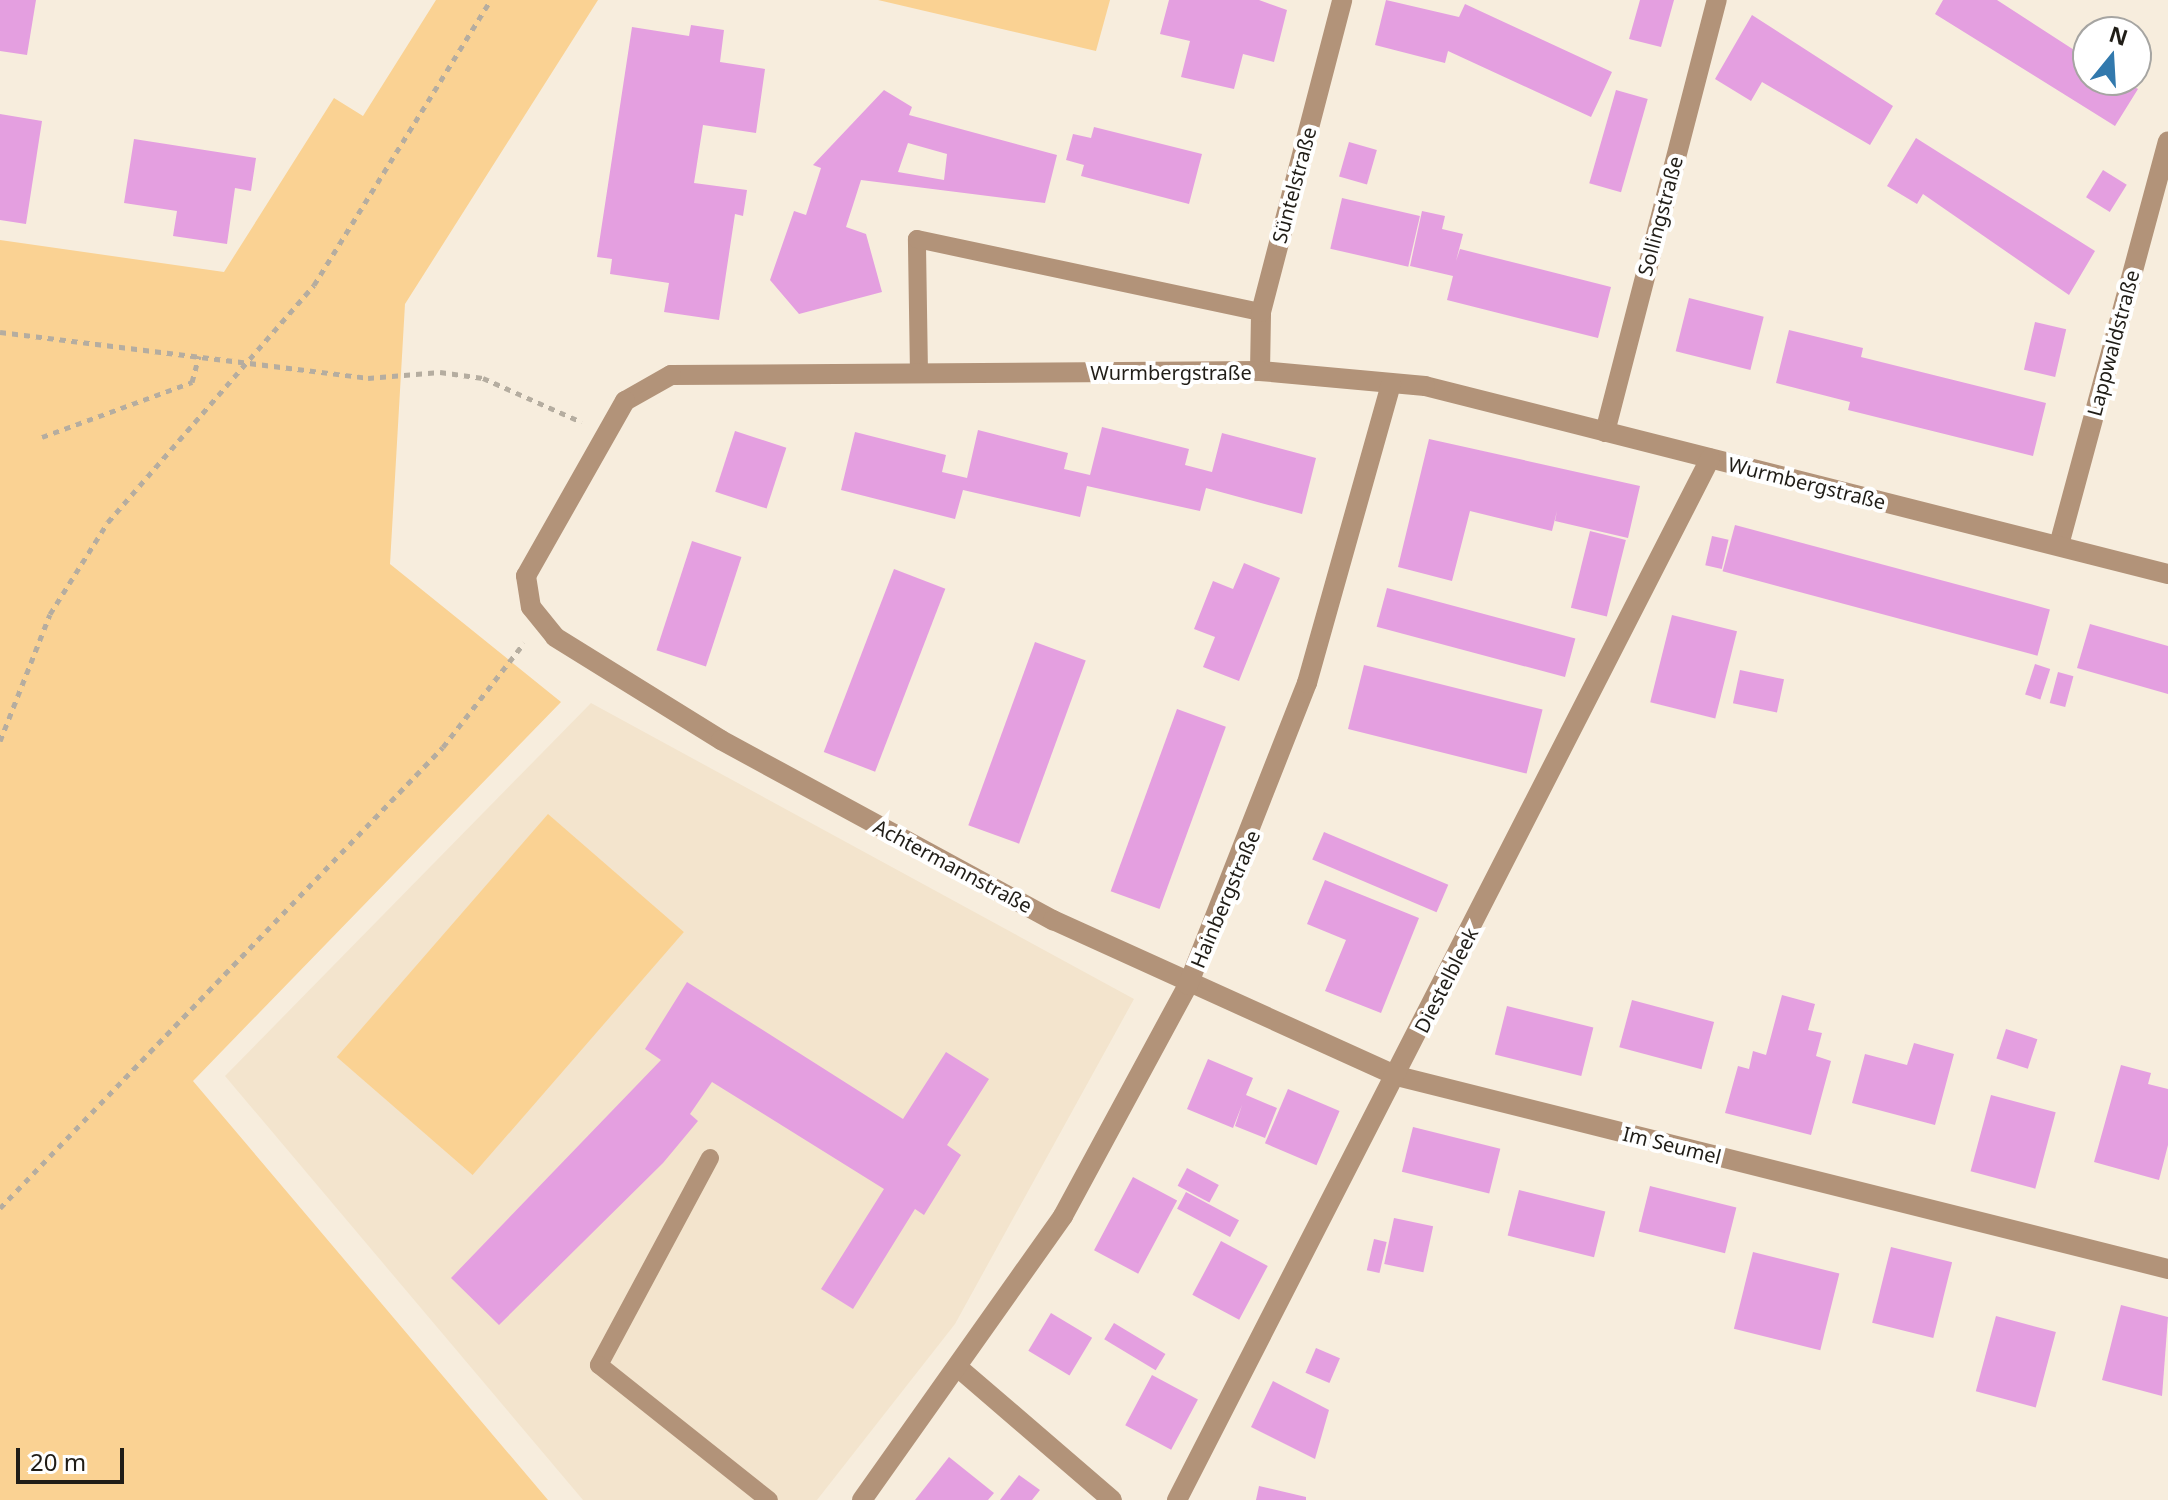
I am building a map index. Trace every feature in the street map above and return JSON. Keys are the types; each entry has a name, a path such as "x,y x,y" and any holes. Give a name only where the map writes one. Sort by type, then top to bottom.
{"street":[{"name":"Süntelstraße","path":"1260,371 1261,312 1342,0"},
{"name":"Sollingstraße","path":"1605,432 1717,0"},
{"name":"Lappwaldstraße","path":"2059,545 2168,141"},
{"name":"Wurmbergstraße","path":"540,623 526,576 605,432 634,392 671,375 1260,371 1391,384 1605,432 2168,574"},
{"name":"Hainbergstraße","path":"862,1500 961,1370 1096,1162 1188,985 1307,683 1391,384"},
{"name":"Diestelbleek","path":"1177,1500 1397,1076 1710,459"},
{"name":"Achtermannstraße","path":"540,623 610,675 721,740 1188,985"},
{"name":"Im Seumel","path":"1188,985 1397,1076 2168,1269"},
{"path":"961,1370 1112,1500"}],"lane":[{"path":"919,373 917,239 1261,312"},
{"path":"710,1158 599,1365 769,1500"}],"path":[{"path":"0,741 50,614 91,548 243,364 314,285 491,0"},
{"path":"0,332 368,378 440,372 483,378 605,432"},
{"path":"42,437 192,382 199,356"},
{"path":"0,1208 443,747 540,623"}],"shaded area":[{"path":"436,0 598,0 405,304 390,564 561,702 193,1081 548,1500 0,1500 0,240 224,272 334,98 363,116"},
{"path":"878,0 1110,0 1096,51"},
{"path":"591,703 1134,999 955,1324 817,1500 583,1500 225,1076"},
{"path":"548,814 684,932 473,1175 337,1057"}],"building":[{"path":"0,0 36,0 27,55 0,51"},
{"path":"1169,0 1259,0 1287,10 1274,62 1243,54 1234,89 1181,77 1190,41 1160,34"},
{"path":"1386,0 1459,17 1465,4 1612,72 1591,117 1448,51 1445,63 1375,45"},
{"path":"1640,0 1674,0 1661,47 1629,39"},
{"path":"1943,0 1997,0 2072,49 2072,96 2134,96 2115,126 1935,14"},
{"path":"1752,15 1893,106 1870,145 1762,82 1751,101 1715,79"},
{"path":"691,25 724,30 720,62 765,69 756,133 703,125 694,183 747,190 743,216 735,214 719,320 664,312 669,283 610,274 612,259 597,257 632,27 689,36"},
{"path":"884,90 912,107 909,115 1057,155 1045,203 861,180 846,227 866,234 882,292 799,314 770,280 794,211 806,215 821,168 813,165","holes":["908,143 947,154 944,180 898,172"]},
{"path":"1616,90 1648,99 1621,192 1589,183"},
{"path":"0,114 42,121 26,224 0,220"},
{"path":"1094,127 1202,154 1189,204 1081,176 1084,165 1066,160 1073,134 1091,138"},
{"path":"1916,138 2095,251 2069,295 1923,194 1917,204 1887,186"},
{"path":"134,139 256,158 251,191 235,188 227,244 173,236 177,211 124,203"},
{"path":"1349,142 1377,150 1367,185 1339,177"},
{"path":"2103,170 2127,185 2110,212 2086,197"},
{"path":"1342,198 1420,216 1408,267 1330,249"},
{"path":"1422,211 1445,216 1442,229 1463,234 1456,261 1460,249 1611,287 1598,338 1447,300 1453,276 1410,266"},
{"path":"1689,298 1764,317 1750,370 1676,351"},
{"path":"2035,322 2066,329 2055,377 2024,370"},
{"path":"1789,330 1863,348 1861,357 2046,403 2033,456 1848,410 1850,402 1776,383"},
{"path":"1102,427 1189,449 1185,465 1212,472 1222,433 1316,458 1302,514 1206,488 1200,511 1087,486 1080,517 963,490 955,519 841,490 855,432 946,455 942,472 967,478 978,430 1068,453 1064,469 1090,475"},
{"path":"735,431 786,448 767,509 715,492"},
{"path":"1429,439 1640,486 1628,538 1555,521 1557,511 1552,531 1470,511 1452,581 1398,567"},
{"path":"1735,525 2050,609 2037,656 1723,571"},
{"path":"1590,531 1626,540 1607,617 1571,608"},
{"path":"1712,536 1729,540 1722,569 1705,565"},
{"path":"692,541 741,557 706,666 656,650"},
{"path":"1244,563 1280,578 1239,681 1203,667 1215,637 1194,629 1213,581 1233,589"},
{"path":"894,569 945,589 875,772 824,752"},
{"path":"1387,588 1575,638 1565,677 1377,627"},
{"path":"1672,615 1737,631 1715,719 1650,702"},
{"path":"2090,624 2168,646 2168,694 2077,668"},
{"path":"1035,642 1086,660 1019,844 968,825"},
{"path":"2035,664 2050,669 2040,699 2025,694"},
{"path":"1364,665 1543,710 1527,774 1348,729"},
{"path":"1740,670 1784,679 1777,713 1733,703"},
{"path":"2058,672 2073,676 2065,707 2050,703"},
{"path":"1177,709 1226,727 1160,909 1111,891"},
{"path":"1324,832 1448,885 1437,912 1312,860"},
{"path":"1325,880 1419,918 1381,1013 1325,991 1346,940 1307,924"},
{"path":"687,982 903,1119 946,1052 989,1079 947,1145 961,1155 924,1215 915,1209 853,1309 821,1289 884,1189 712,1082 690,1114 698,1121 663,1163 499,1325 451,1278 661,1060 645,1049"},
{"path":"1782,995 1815,1004 1808,1030 1822,1033 1816,1056 1831,1061 1811,1135 1725,1113 1738,1066 1749,1069 1753,1051 1766,1055"},
{"path":"1632,1000 1714,1022 1701,1069 1619,1047"},
{"path":"1507,1006 1593,1028 1581,1076 1495,1055"},
{"path":"2006,1029 2037,1039 2028,1069 1996,1058"},
{"path":"1914,1043 1954,1054 1935,1125 1852,1103 1865,1054 1907,1065"},
{"path":"1208,1059 1253,1078 1246,1095 1277,1108 1265,1138 1235,1126 1242,1105 1233,1128 1187,1109"},
{"path":"2121,1065 2151,1073 2148,1084 2168,1089 2168,1145 2159,1180 2094,1162"},
{"path":"1288,1089 1340,1111 1316,1165 1265,1143"},
{"path":"1991,1095 2056,1112 2035,1189 1971,1171"},
{"path":"1413,1127 1500,1149 1489,1193 1402,1172"},
{"path":"1187,1168 1219,1185 1209,1203 1178,1186"},
{"path":"1133,1177 1177,1200 1138,1274 1094,1250"},
{"path":"1650,1186 1736,1208 1725,1253 1639,1232"},
{"path":"1519,1190 1605,1212 1594,1257 1508,1236"},
{"path":"1186,1192 1239,1220 1230,1237 1177,1209"},
{"path":"1394,1218 1433,1226 1423,1272 1384,1264"},
{"path":"1374,1239 1387,1242 1379,1273 1367,1270"},
{"path":"1221,1241 1268,1266 1239,1320 1192,1295"},
{"path":"1891,1247 1952,1262 1933,1338 1872,1323"},
{"path":"1753,1252 1839,1274 1820,1350 1734,1329"},
{"path":"2121,1305 2168,1317 2162,1396 2102,1380"},
{"path":"1051,1313 1092,1338 1069,1375 1028,1351"},
{"path":"1996,1316 2056,1332 2036,1407 1976,1391"},
{"path":"1114,1323 1165,1354 1156,1370 1104,1339"},
{"path":"1316,1348 1340,1358 1329,1383 1305,1373"},
{"path":"1152,1375 1198,1399 1171,1450 1125,1425"},
{"path":"1273,1381 1329,1410 1315,1459 1251,1427"},
{"path":"949,1457 994,1493 988,1500 915,1500"},
{"path":"1019,1475 1040,1490 1032,1500 1000,1500"},
{"path":"1259,1486 1306,1497 1306,1500 1256,1500"}]}
